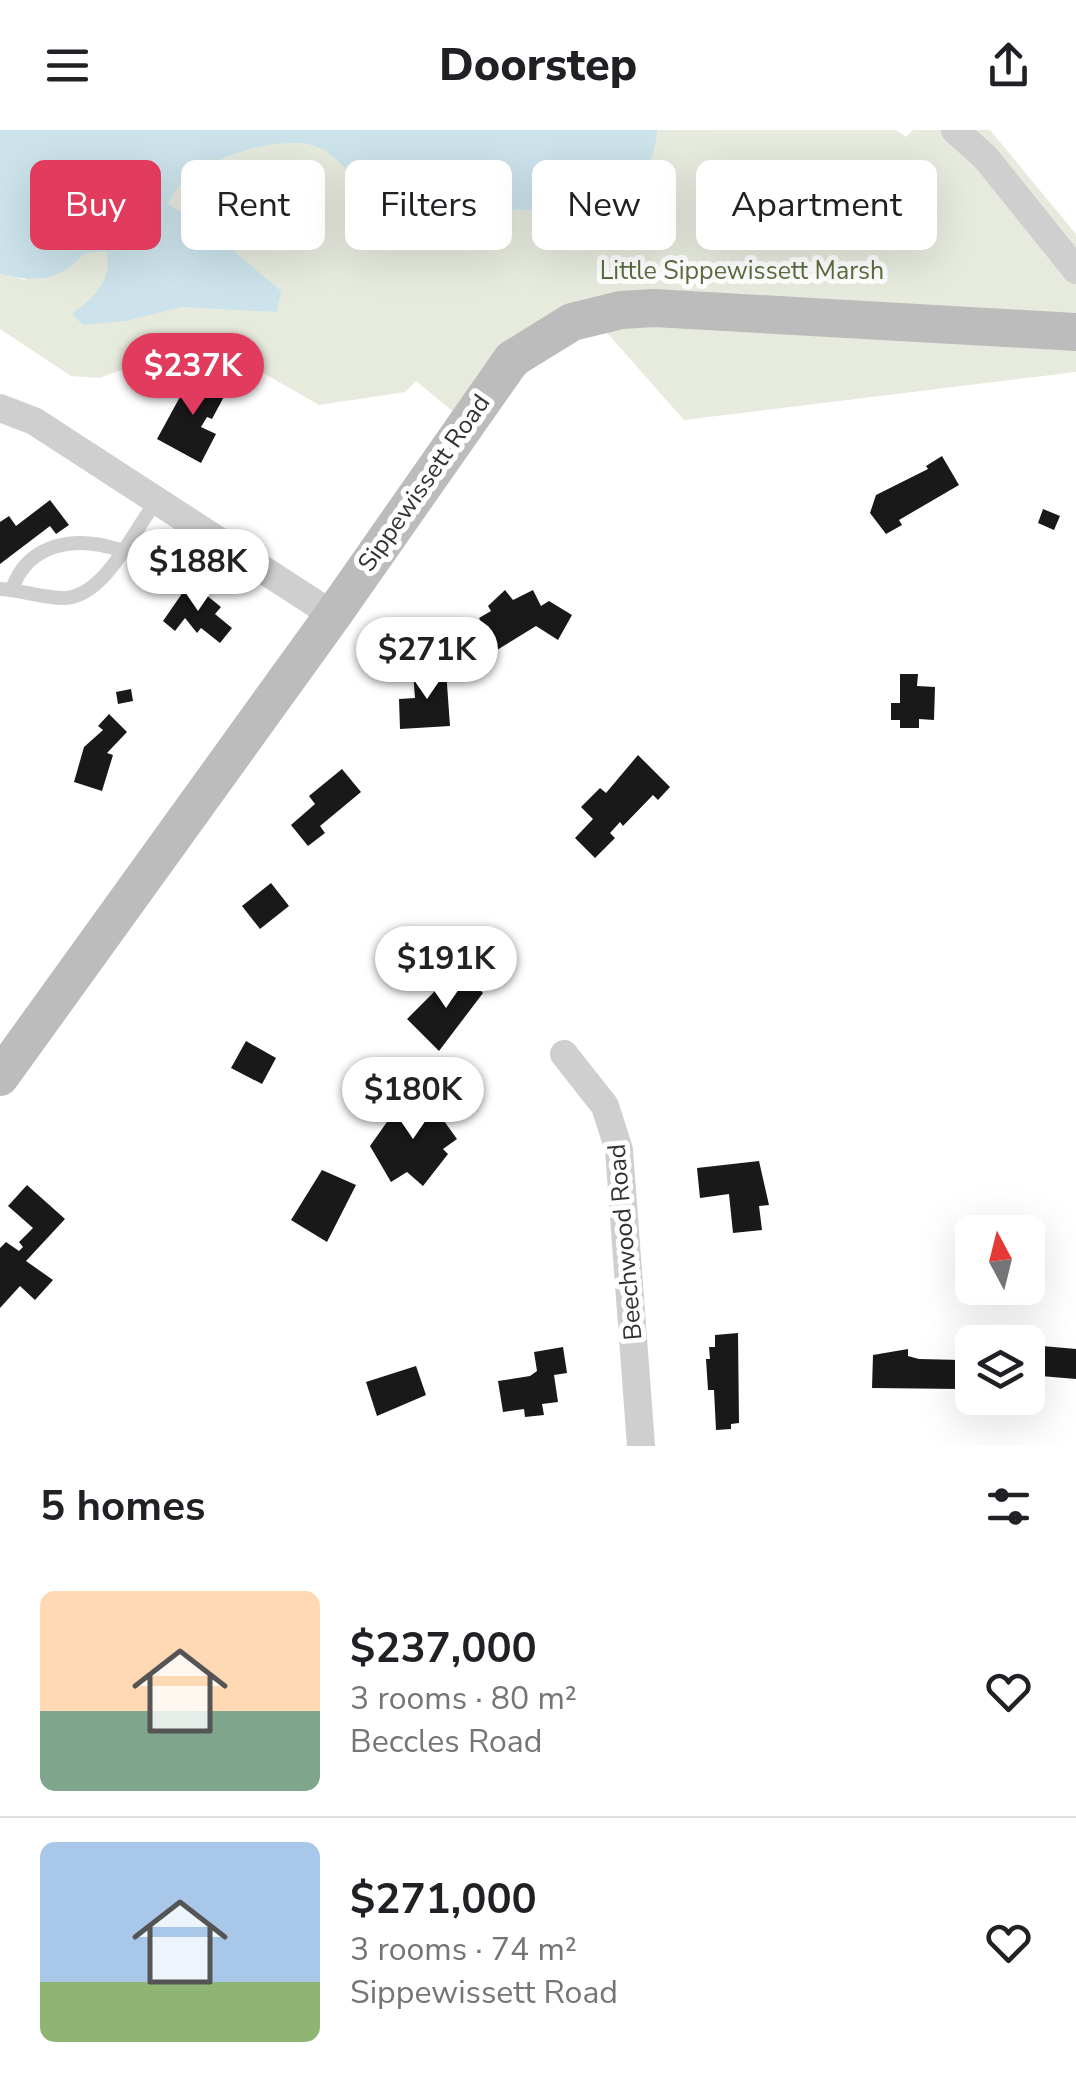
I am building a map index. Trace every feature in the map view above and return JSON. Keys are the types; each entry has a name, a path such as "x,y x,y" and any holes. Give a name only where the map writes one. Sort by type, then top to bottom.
{"main road":[{"name":"Sippewissett Road","path":"0,1076 333,615 512,359 572,322 621,310 654,308 1076,332"}],"street":[{"path":"955,130 986,158 1076,270"},
{"path":"0,408 34,421 154,503 333,615"},
{"name":"Beechwood Road","path":"564,1054 605,1106 619,1150 641,1446"}],"lane":[{"path":"120,550 90,542 62,543 21,569 6,589 68,598 84,594 100,581 154,503"}],"green space":[{"name":"Little Sippewissett Marsh","path":"0,130 896,130 906,137 913,130 990,130 1076,234 1076,372 684,420 593,317 544,354 479,433 416,381 405,392 319,405 218,347 189,346 99,378 71,376 0,329 0,274 26,280"}],"water":[{"path":"0,130 657,130 650,160 532,160 532,210 512,209 512,160 345,160 345,168 318,147 290,143 249,149 220,160 181,160 181,186 168,204 181,212 181,250 233,250 281,291 277,312 182,307 126,321 83,325 72,314 94,295 104,279 106,251 83,254 66,270 46,278 0,274"}],"building":[{"path":"193,373 227,391 212,419 207,417 201,427 216,434 201,463 157,439"},
{"path":"942,456 959,485 899,520 902,525 886,534 870,513 876,495 928,469 926,466"},
{"path":"50,500 69,525 56,534 50,526 0,564 0,522 9,516 16,526"},
{"path":"1043,509 1060,516 1054,530 1038,523"},
{"path":"190,582 221,607 215,614 232,628 220,643 201,628 197,633 185,618 175,631 163,621"},
{"path":"505,590 513,600 533,590 541,606 549,601 572,615 558,640 536,626 497,650 479,618 491,611 488,606"},
{"path":"446,670 450,726 400,729 399,699 415,698 413,672"},
{"path":"900,674 918,674 917,686 935,687 934,720 919,719 919,728 900,728 900,720 891,720 891,703 900,703"},
{"path":"131,689 133,701 118,704 116,692"},
{"path":"109,714 127,732 107,753 113,755 102,791 74,782 84,747 103,730 98,726"},
{"path":"638,755 670,787 658,800 653,795 623,826 620,822 610,833 615,838 595,858 575,838 593,819 581,807 600,788 606,793"},
{"path":"342,769 361,792 320,826 325,833 308,846 291,825 315,804 309,796"},
{"path":"271,883 289,906 260,929 242,906"},
{"path":"462,972 483,993 439,1051 407,1019 438,988 442,992"},
{"path":"246,1041 276,1058 262,1084 231,1068"},
{"path":"406,1095 439,1114 457,1139 443,1149 448,1154 423,1186 407,1172 391,1182 370,1146"},
{"path":"759,1161 769,1205 759,1206 762,1230 733,1233 729,1194 700,1198 697,1168"},
{"path":"322,1170 356,1185 327,1242 291,1220"},
{"path":"27,1185 65,1219 26,1261 53,1280 35,1300 20,1286 0,1308 0,1248 6,1242 19,1251 23,1247 19,1242 33,1228 8,1206"},
{"path":"738,1333 739,1423 731,1424 731,1429 716,1430 714,1390 708,1390 706,1359 710,1359 709,1347 715,1347 715,1335"},
{"path":"1045,1346 1076,1349 1076,1379 1045,1376"},
{"path":"563,1347 567,1373 554,1375 558,1402 542,1404 544,1415 525,1417 524,1409 503,1412 498,1381 530,1376 537,1371 534,1352"},
{"path":"908,1349 908,1356 919,1359 955,1360 955,1389 872,1388 873,1355"},
{"path":"416,1366 426,1395 377,1416 366,1382"}]}
